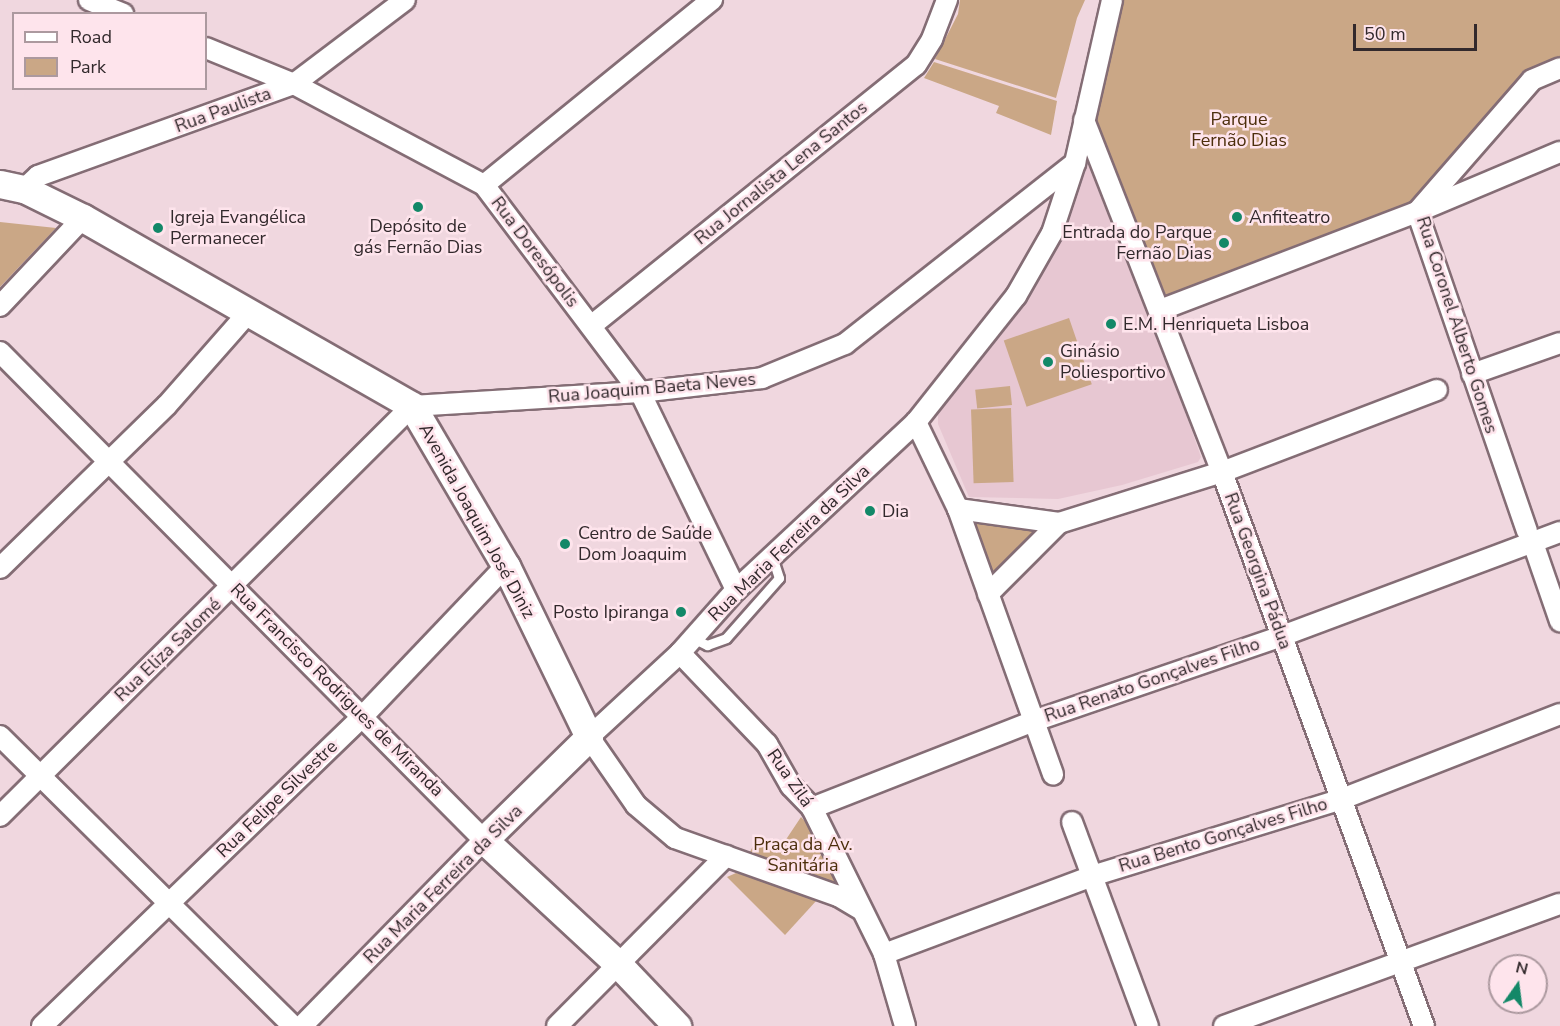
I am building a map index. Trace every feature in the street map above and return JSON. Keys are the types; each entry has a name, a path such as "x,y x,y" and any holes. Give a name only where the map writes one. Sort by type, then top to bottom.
{"street":[{"path":"89,0 120,12"},
{"path":"124,12 137,0"},
{"name":"Rua Paulista","path":"12,187 294,84 405,0"},
{"path":"484,185 712,0"},
{"name":"Rua Jornalista Lena Santos","path":"591,326 916,65 932,39 947,0"},
{"name":"Rua Maria Ferreira da Silva","path":"302,1026 484,840 589,737 680,653 736,590 916,422 1016,296 1052,233 1075,163 1112,0"},
{"name":"Rua Doresópolis","path":"207,48 294,84 484,185 640,392 736,590"},
{"name":"Rua Coronel Alberto Gomes","path":"1560,68 1532,80 1417,212 1560,621"},
{"name":"Rua Georgina Pádua","path":"1084,120 1222,472 1424,1026"},
{"path":"1160,310 1417,212 1560,152"},
{"name":"Rua Joaquim Baeta Neves","path":"412,406 640,392 762,378 845,344 1075,163"},
{"path":"0,200 8,201 12,187"},
{"name":"Avenida Joaquim José Diniz","path":"12,187 83,219 412,406 506,566 589,737 626,792 663,830 689,844 838,896 860,909"},
{"path":"0,306 83,219"},
{"path":"0,567 167,405 248,313"},
{"path":"1473,374 1560,343"},
{"name":"Rua Francisco Rodrigues de Miranda","path":"0,351 484,840 618,964 677,1026"},
{"path":"958,509 1059,523 1222,472 1437,390"},
{"name":"Rua Eliza Salomé","path":"0,816 39,775 235,586 412,406"},
{"path":"916,422 958,509 1053,774"},
{"path":"988,594 1059,523"},
{"name":"Rua Renato Gonçalves Filho","path":"812,808 1034,721 1282,636 1530,537 1560,532"},
{"name":"Rua Felipe Silvestre","path":"42,1026 362,717 506,566"},
{"name":"Rua Zilá","path":"680,653 767,744 791,786 812,808 884,954 905,1026"},
{"name":"Rua Bento Gonçalves Filho","path":"884,954 1095,875 1342,799 1560,714"},
{"path":"0,736 293,1026"},
{"path":"1072,822 1095,875 1148,1026"},
{"path":"557,1026 726,856"},
{"path":"1224,1026 1401,965 1560,904"}],"lane":[{"path":"693,638 707,645 716,644 734,630 779,578 772,556"}],"shaded area":[{"path":"1092,164 1108,191 1201,457 1198,462 1122,485 1058,499 969,497 938,424 938,414 1035,288 1064,231 1087,167"}],"green space":[{"path":"960,0 1085,0 1077,18 1056,98 935,59 958,14"},
{"name":"Parque Fernão Dias","path":"1118,0 1560,0 1560,60 1419,201 1167,298 1095,122"},
{"path":"934,62 1057,101 1051,135 996,113 999,106 924,78"},
{"path":"0,222 56,228 0,287"},
{"name":"Ginásio Poliesportivo","path":"1069,318 1092,384 1027,407 1004,340"},
{"path":"1010,386 1012,405 977,409 975,390"},
{"path":"1011,408 1014,482 974,483 971,409"},
{"path":"973,520 1045,525 994,577 971,523"},
{"name":"Praça da Av. Sanitária","path":"801,817 813,830 843,889 747,858 756,840 777,853"},
{"name":"Praça da Av. Sanitária","path":"736,873 779,884 817,900 785,935 727,877"}],"place":[{"name":"Depósito de gás Fernão Dias","path":"418,207"},
{"name":"Anfiteatro","path":"1237,217"},
{"name":"Igreja Evangélica Permanecer","path":"158,228"},
{"name":"Entrada do Parque Fernão Dias","path":"1224,243"},
{"name":"E.M. Henriqueta Lisboa","path":"1111,324"},
{"name":"Ginásio Poliesportivo","path":"1048,362"},
{"name":"Dia","path":"870,511"},
{"name":"Centro de Saúde Dom Joaquim","path":"565,544"},
{"name":"Posto Ipiranga","path":"681,612"}]}
